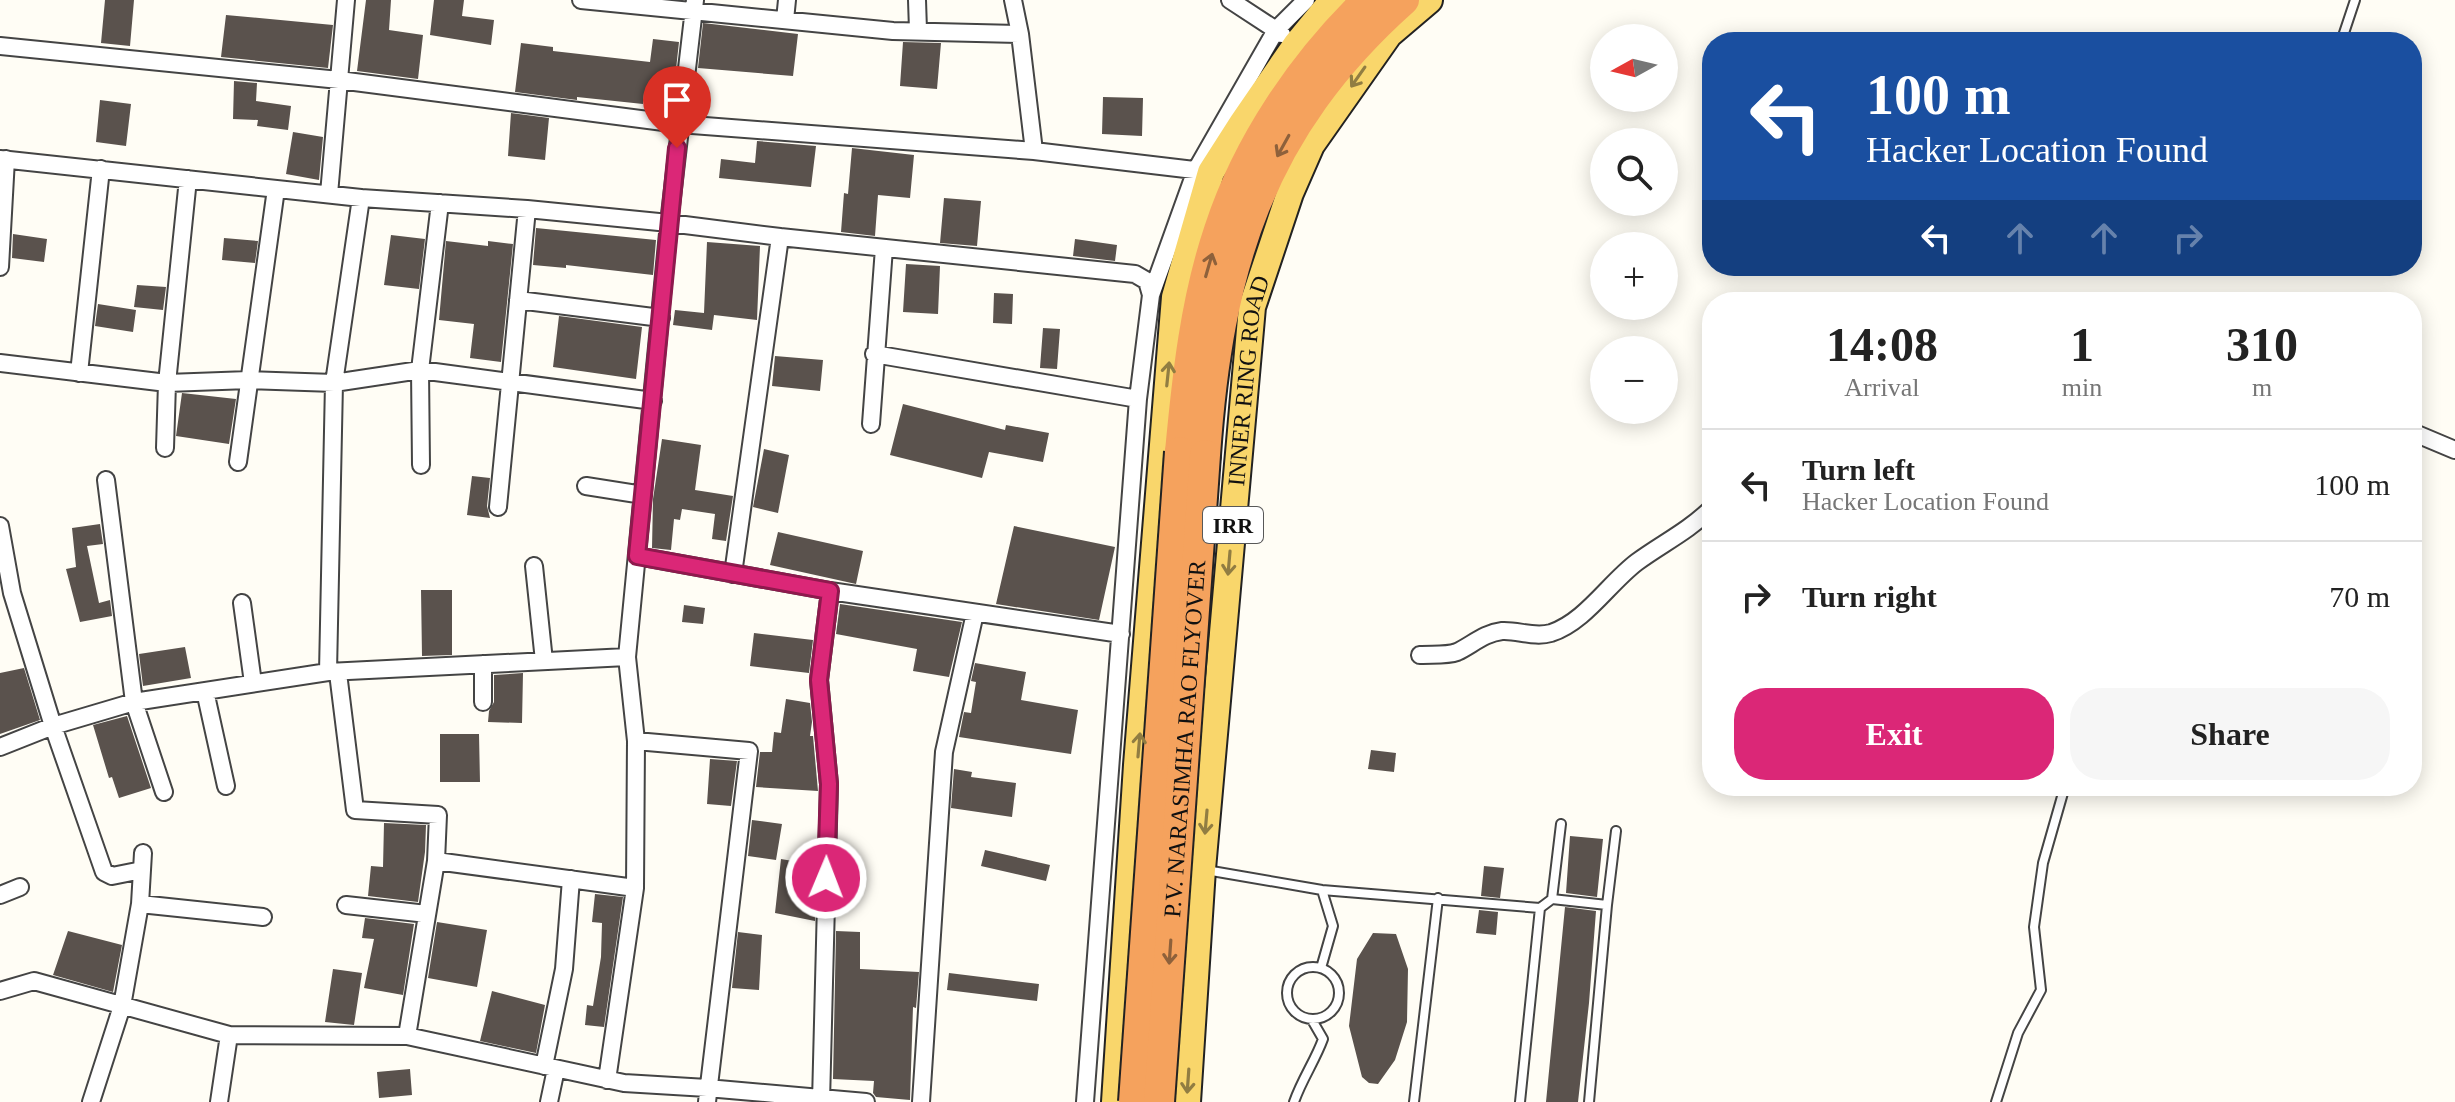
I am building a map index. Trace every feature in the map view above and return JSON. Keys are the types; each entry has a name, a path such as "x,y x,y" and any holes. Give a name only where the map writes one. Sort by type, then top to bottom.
{"highway":[{"name":"P.V. NARASIMHA RAO FLYOVER","path":"1134,1102 1181,440 1193,339 1205,278 1219,228 1263,132 1314,58 1367,0"},
{"name":"P.V. NARASIMHA RAO FLYOVER","path":"1159,1102 1209,402 1219,329 1243,235 1261,187 1284,144 1335,71 1404,0"}],"main road":[{"path":"1115,1102 1175,297 1204,171 1286,38 1333,0"},
{"name":"INNER RING ROAD","path":"1187,1102 1202,869 1252,307 1290,193 1311,145 1389,34 1429,0"}],"street":[{"path":"329,194 346,0"},
{"path":"581,0 694,6 785,20 893,31 1020,34"},
{"path":"785,20 787,0"},
{"path":"917,0 918,30"},
{"path":"1013,0 1034,151"},
{"path":"1230,0 1286,38 1306,0"},
{"path":"623,1102 615,1081 635,888 636,741 627,657 679,124 694,6"},
{"path":"0,46 339,80 679,124 1034,151 1204,171 1151,295 1138,399 1085,1102"},
{"path":"0,267 3,159 361,198 527,209 669,223 1135,274 1147,281 1151,295"},
{"path":"79,373 101,169"},
{"path":"165,448 167,383 188,179"},
{"path":"238,462 276,189"},
{"path":"361,198 334,383 333,672 355,810 438,815 436,861 407,1036"},
{"path":"421,465 420,370 440,203"},
{"path":"498,507 527,209"},
{"path":"733,574 780,237"},
{"path":"871,424 884,248"},
{"path":"518,300 661,318"},
{"path":"874,354 1138,399"},
{"path":"0,363 167,383 249,380 334,383 420,370 653,401"},
{"path":"2422,436 2455,450"},
{"path":"106,480 134,702 164,792"},
{"path":"586,486 643,495"},
{"path":"1420,655 1455,653 1479,638 1502,631 1525,635 1550,633 1573,620 1639,560 1702,517"},
{"path":"0,526 6,595 104,872 112,876 142,861 140,904 122,1006 91,1102"},
{"path":"637,556 830,591 1121,634"},
{"path":"534,566 544,661"},
{"path":"822,1100 829,784 819,680 830,591"},
{"path":"242,603 253,683"},
{"path":"921,1102 944,752 975,613"},
{"path":"0,747 53,726 134,702 253,683 333,672 627,657"},
{"path":"483,664 483,702"},
{"path":"205,691 226,786"},
{"path":"636,741 749,751 707,1095"},
{"path":"436,861 635,888"},
{"path":"549,1102 550,1067 564,969 571,879"},
{"path":"0,895 20,887"},
{"path":"140,904 263,917"},
{"path":"346,905 427,914"},
{"path":"0,991 34,981 229,1035 407,1036 615,1081 707,1095 866,1102"},
{"path":"219,1102 229,1035"}],"lane":[{"path":"2344,32 2355,0"},
{"path":"1996,1102 2018,1033 2041,990 2034,927 2043,863 2062,796"},
{"path":"1552,899 1561,824"},
{"path":"1589,1102 1616,831"},
{"path":"1131,863 1202,869 1233,877 1322,890 1540,908 1552,899 1607,905"},
{"path":"1321,968 1333,926 1322,890"},
{"path":"1414,1102 1438,898"},
{"path":"1520,1102 1540,908"},
{"path":"1321,968 1334,978 1339,993 1334,1009 1328,1015 1312,1020 1296,1014 1287,1001 1286,993 1291,977 1297,971 1321,968"},
{"path":"1294,1102 1323,1039 1312,1020"}],"building":[{"path":"105,0 134,0 130,46 101,43"},
{"path":"366,0 391,0 389,30 423,35 418,79 357,71"},
{"path":"434,0 464,0 462,16 494,20 491,45 430,35"},
{"path":"226,15 333,25 328,68 221,57"},
{"path":"703,23 798,34 793,76 698,68"},
{"path":"653,39 679,42 673,96 644,93 643,104 515,92 521,43 553,47 553,51 650,62"},
{"path":"903,42 941,43 937,89 900,86"},
{"path":"234,81 257,83 256,101 291,106 288,130 257,126 258,120 233,119"},
{"path":"1103,97 1143,98 1142,136 1102,134"},
{"path":"100,100 131,104 126,146 96,142"},
{"path":"511,113 549,118 545,160 508,156"},
{"path":"293,132 323,137 319,180 286,174"},
{"path":"757,141 816,146 811,187 719,178 721,159 755,163"},
{"path":"852,148 914,155 910,198 878,195 875,236 841,232"},
{"path":"944,198 981,201 977,246 940,243"},
{"path":"536,228 656,240 653,275 566,265 566,268 533,265"},
{"path":"13,234 47,239 44,262 12,258"},
{"path":"391,235 425,239 419,289 384,285"},
{"path":"224,238 258,241 255,263 222,260"},
{"path":"1075,239 1117,245 1115,261 1073,256"},
{"path":"446,241 488,246 488,241 513,244 501,362 470,358 474,324 439,320"},
{"path":"707,242 760,246 757,320 714,315 712,330 673,325 675,310 704,313"},
{"path":"906,264 940,266 938,314 903,312"},
{"path":"137,285 166,287 163,310 134,307"},
{"path":"994,293 1013,294 1012,324 993,323"},
{"path":"98,304 136,310 133,332 95,326"},
{"path":"559,316 642,327 636,379 553,367"},
{"path":"1043,328 1060,329 1057,369 1040,368"},
{"path":"775,356 823,360 820,391 772,386"},
{"path":"182,393 236,399 229,444 176,436"},
{"path":"903,404 1005,430 1006,425 1049,433 1043,462 989,452 982,478 890,455"},
{"path":"662,439 701,445 695,490 733,496 726,541 712,539 715,514 682,509 680,520 674,519 671,550 652,548 653,499"},
{"path":"764,449 789,455 778,513 753,507"},
{"path":"472,476 490,478 487,506 490,518 467,515"},
{"path":"100,524 103,544 87,546 99,603 110,600 112,616 80,622 66,569 76,567 72,528"},
{"path":"1014,526 1115,547 1099,620 996,604"},
{"path":"778,532 863,551 856,584 770,565"},
{"path":"421,590 452,590 452,655 422,656"},
{"path":"840,604 962,622 949,677 913,671 917,649 836,634"},
{"path":"684,605 705,608 703,624 682,622"},
{"path":"754,633 813,640 809,673 750,666"},
{"path":"185,647 191,678 143,686 139,654"},
{"path":"975,663 1026,672 1021,700 1078,710 1071,754 959,737 964,712 971,713 976,682 971,681"},
{"path":"24,668 40,720 0,734 0,673"},
{"path":"523,673 522,723 488,722 494,702 494,675"},
{"path":"786,699 810,703 810,736 813,736 818,791 756,787 760,752 772,752 774,732 781,733"},
{"path":"127,716 151,788 119,798 112,777 109,778 93,725"},
{"path":"440,734 479,734 480,782 440,782"},
{"path":"1371,750 1396,753 1394,772 1368,769"},
{"path":"710,759 737,761 731,806 707,804"},
{"path":"954,769 972,772 971,777 1016,783 1012,817 951,808"},
{"path":"752,820 782,824 776,860 748,856"},
{"path":"384,823 426,825 418,902 368,896 371,866 383,867"},
{"path":"1570,836 1603,839 1597,897 1566,893"},
{"path":"985,850 1050,865 1046,881 981,866"},
{"path":"781,859 816,865 815,921 775,913"},
{"path":"1484,866 1504,868 1500,898 1481,896"},
{"path":"595,894 623,897 604,1027 585,1025 587,1005 593,1006 601,957 602,923 592,922"},
{"path":"1565,907 1596,911 1589,1003 1578,1102 1546,1102"},
{"path":"1479,910 1498,912 1496,935 1476,933"},
{"path":"365,918 414,924 403,995 364,988 374,939 362,938"},
{"path":"437,922 487,930 477,987 428,978"},
{"path":"68,931 122,945 113,992 53,975"},
{"path":"836,931 860,932 860,969 919,972 916,1008 913,1007 910,1100 876,1097 873,1093 874,1081 833,1079"},
{"path":"738,932 762,935 759,990 732,988"},
{"path":"1373,933 1396,934 1408,969 1407,1022 1395,1060 1378,1084 1369,1083 1362,1077 1349,1026 1357,959"},
{"path":"333,969 362,973 354,1025 325,1022"},
{"path":"949,973 1039,984 1037,1001 947,990"},
{"path":"492,991 545,1005 536,1053 480,1041"},
{"path":"410,1069 412,1095 379,1098 377,1072"}],"route":[{"path":"677,148 637,556 830,591 819,680 829,784 826,878"}]}
